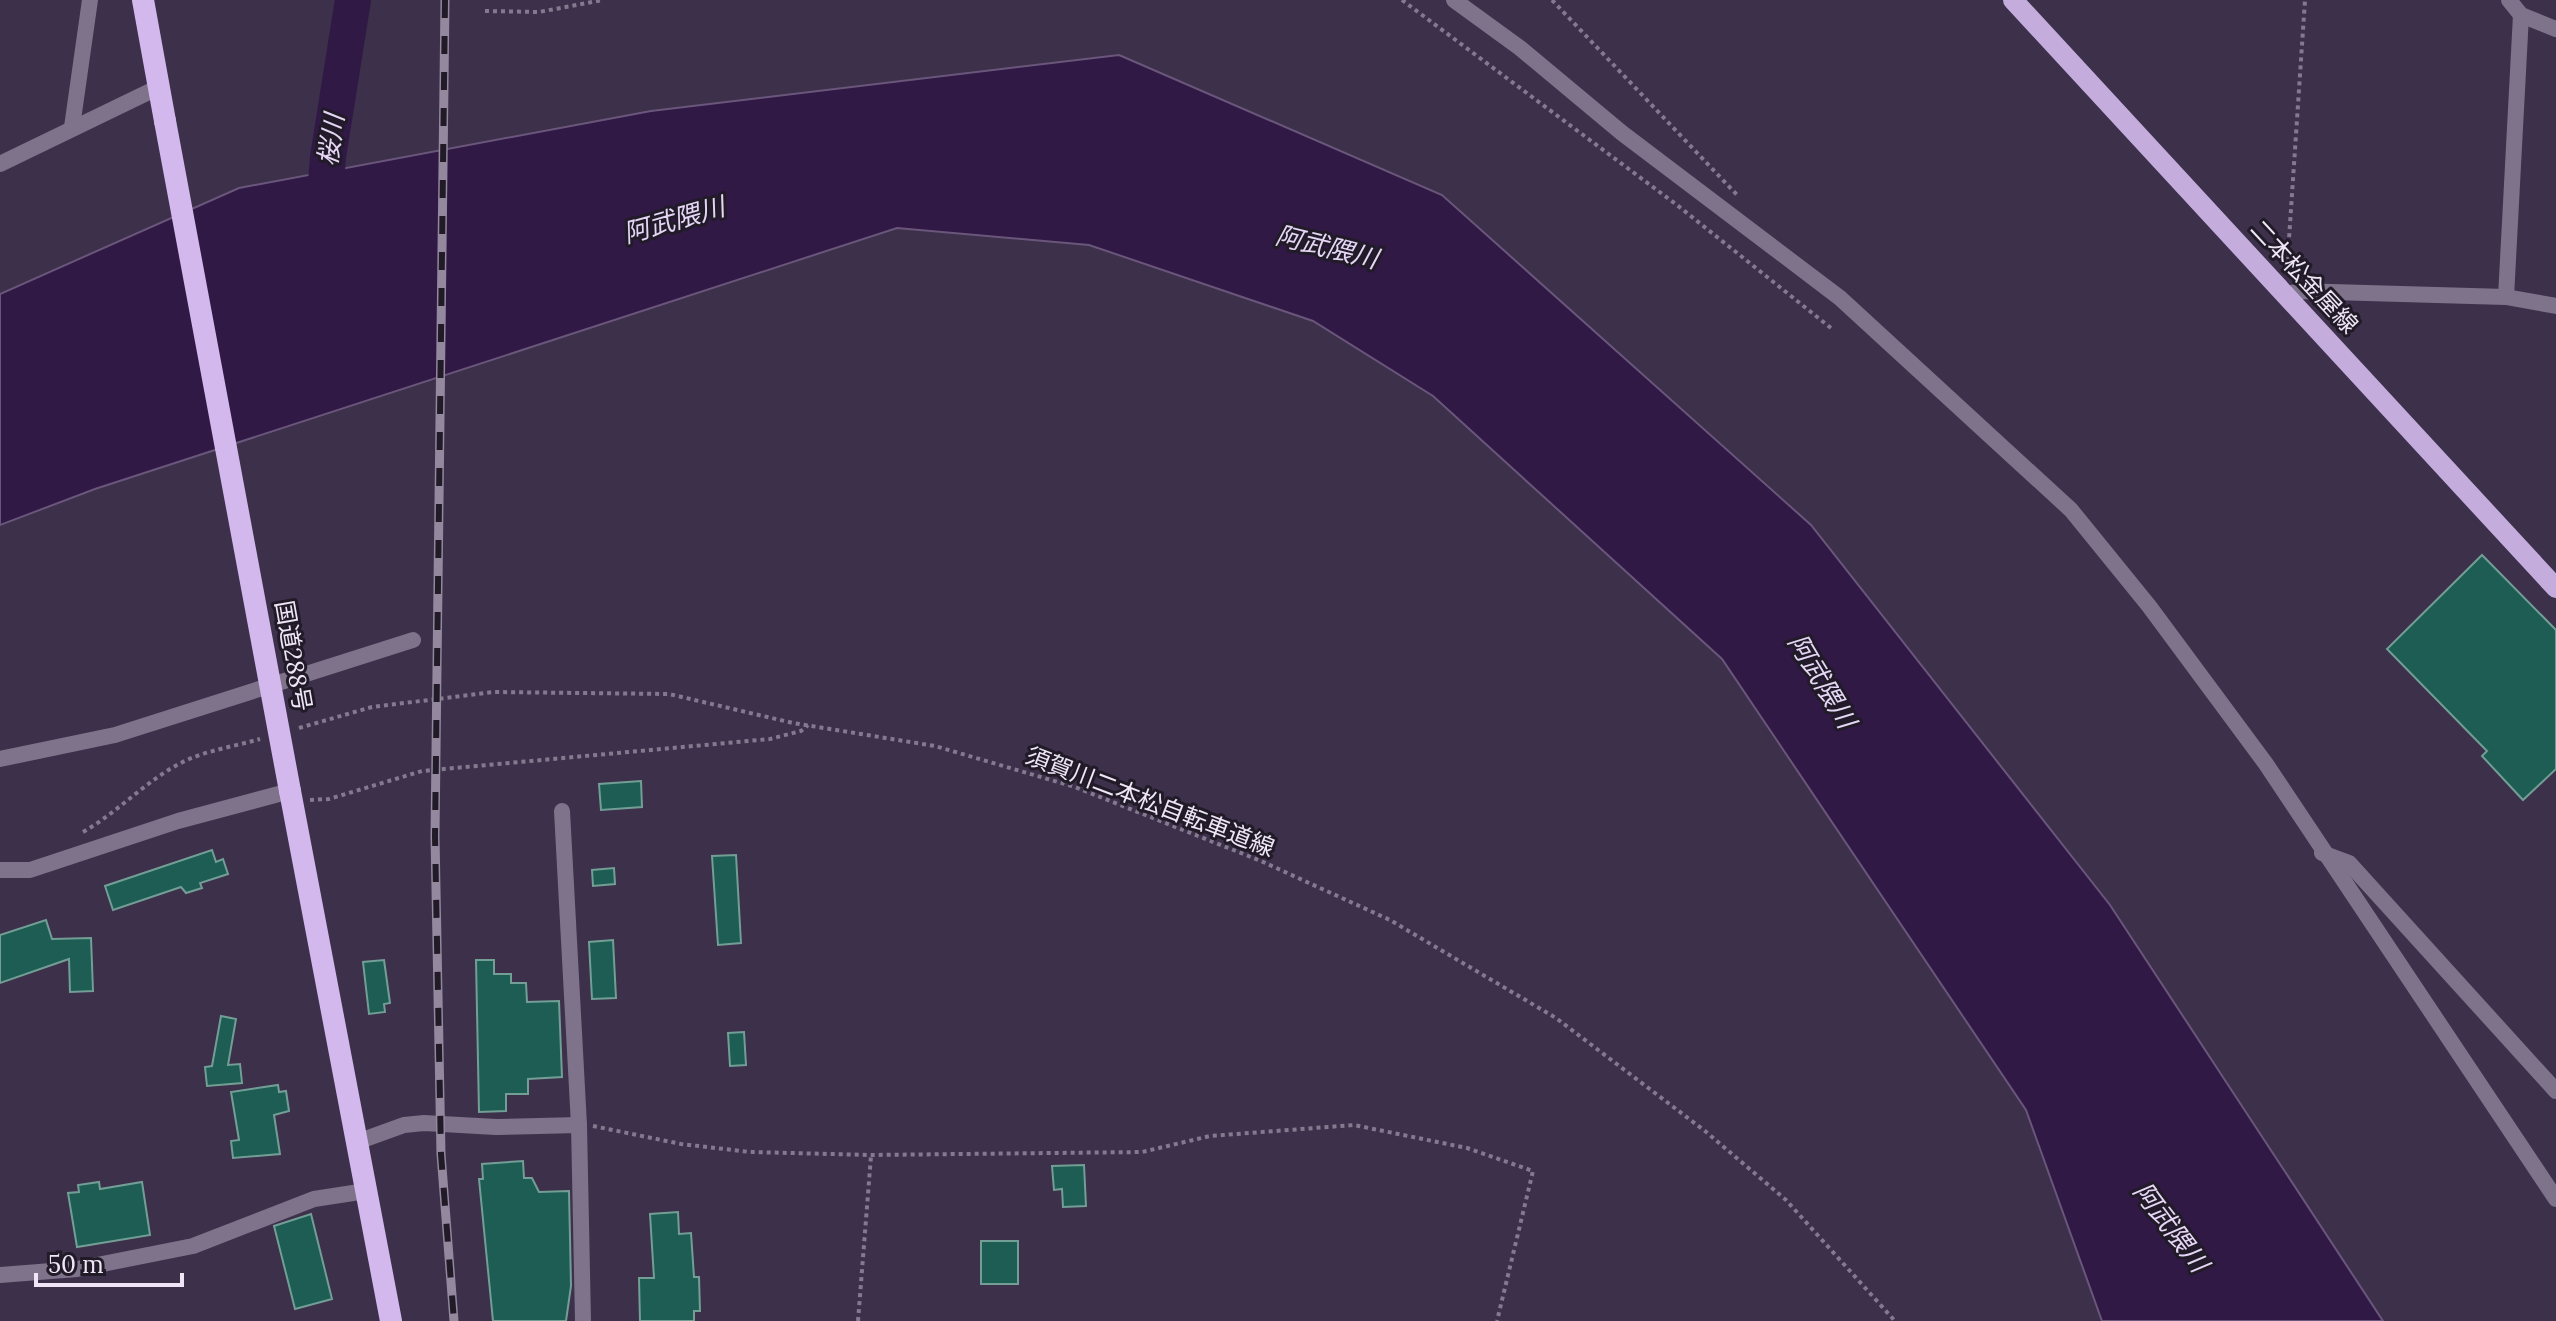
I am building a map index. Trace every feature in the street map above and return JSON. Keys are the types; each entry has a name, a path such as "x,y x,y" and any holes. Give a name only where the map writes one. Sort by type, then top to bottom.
{"highway":[{"name":"国道288号","path":"143,0 391,1321"}],"main road":[{"name":"二本松金屋線","path":"2013,0 2556,588"}],"street":[{"path":"72,127 90,0"},
{"path":"1454,0 1520,48 1622,133 1840,298 2071,510 2237,724 2322,853 2409,974 2556,1199"},
{"path":"2509,0 2521,15 2556,29"},
{"path":"2506,297 2521,15"},
{"path":"0,164 159,87"},
{"path":"2286,296 2297,291 2506,297 2556,306"},
{"path":"0,759 115,735 413,640"},
{"path":"0,870 30,870 178,821 291,796"},
{"path":"562,811 579,1125 583,1321"},
{"path":"2322,853 2349,863 2556,1091"},
{"path":"357,1142 404,1125 424,1123 496,1127 579,1125"},
{"path":"0,1275 77,1269 193,1246 314,1199 366,1191"}],"path":[{"path":"485,11 539,12 603,0"},
{"path":"1402,0 1677,205 1831,328"},
{"path":"1552,0 1748,208"},
{"path":"2286,296 2305,0"},
{"name":"須賀川二本松自転車道線","path":"295,729 372,707 494,692 669,694 808,725 935,746 1075,787 1261,861 1390,920 1556,1018 1705,1131 1786,1200 1895,1321"},
{"path":"291,796 329,799 422,771 770,739 801,731 808,725"},
{"path":"74,838 118,811 145,786 187,760 264,738"},
{"path":"579,1125 681,1144 750,1152 871,1155 1142,1152 1210,1136 1339,1124 1467,1148 1533,1171 1497,1321"},
{"path":"858,1321 871,1155"}],"water":[{"name":"阿武隈川","path":"1119,55 1442,195 1811,525 2110,905 2383,1321 2102,1321 2026,1110 1722,659 1433,396 1313,321 1089,245 897,228 95,489 0,525 0,294 239,188 651,111"}],"building":[{"path":"2482,555 2556,630 2556,769 2523,800 2482,756 2487,751 2387,649"},
{"path":"641,781 642,807 601,810 599,784"},
{"path":"212,850 216,862 223,859 228,874 200,883 202,888 186,893 181,887 113,910 105,886"},
{"path":"736,855 741,943 718,945 712,856"},
{"path":"614,868 615,884 593,886 592,870"},
{"path":"46,920 52,939 91,938 93,991 70,992 69,959 0,983 0,935"},
{"path":"613,940 616,998 592,999 589,942"},
{"path":"384,960 390,1003 384,1004 385,1012 369,1014 363,962"},
{"path":"476,960 494,960 494,974 511,974 511,983 526,983 527,1002 559,1001 562,1077 528,1079 528,1094 506,1094 506,1111 479,1112"},
{"path":"221,1016 236,1019 228,1065 240,1064 242,1083 207,1086 205,1067 212,1066"},
{"path":"744,1032 746,1065 730,1066 728,1033"},
{"path":"278,1085 279,1092 286,1091 289,1111 274,1115 280,1154 233,1158 231,1141 239,1140 231,1092"},
{"path":"523,1161 524,1178 532,1178 539,1192 569,1191 571,1286 566,1321 493,1321 479,1179 483,1179 482,1164"},
{"path":"1084,1165 1086,1206 1063,1207 1062,1189 1054,1190 1052,1166"},
{"path":"99,1182 100,1189 142,1182 150,1235 77,1247 68,1193 79,1192 78,1185"},
{"path":"678,1212 679,1234 691,1233 694,1277 699,1277 700,1311 694,1311 694,1321 640,1321 639,1278 654,1278 650,1214"},
{"path":"311,1214 332,1299 295,1309 274,1226"},
{"path":"981,1241 1018,1241 1018,1284 981,1284"}],"waterway":[{"name":"桜川","path":"323,220 328,157 353,0"}],"railway":[{"path":"445,0 435,836 441,1154 454,1321"}]}
